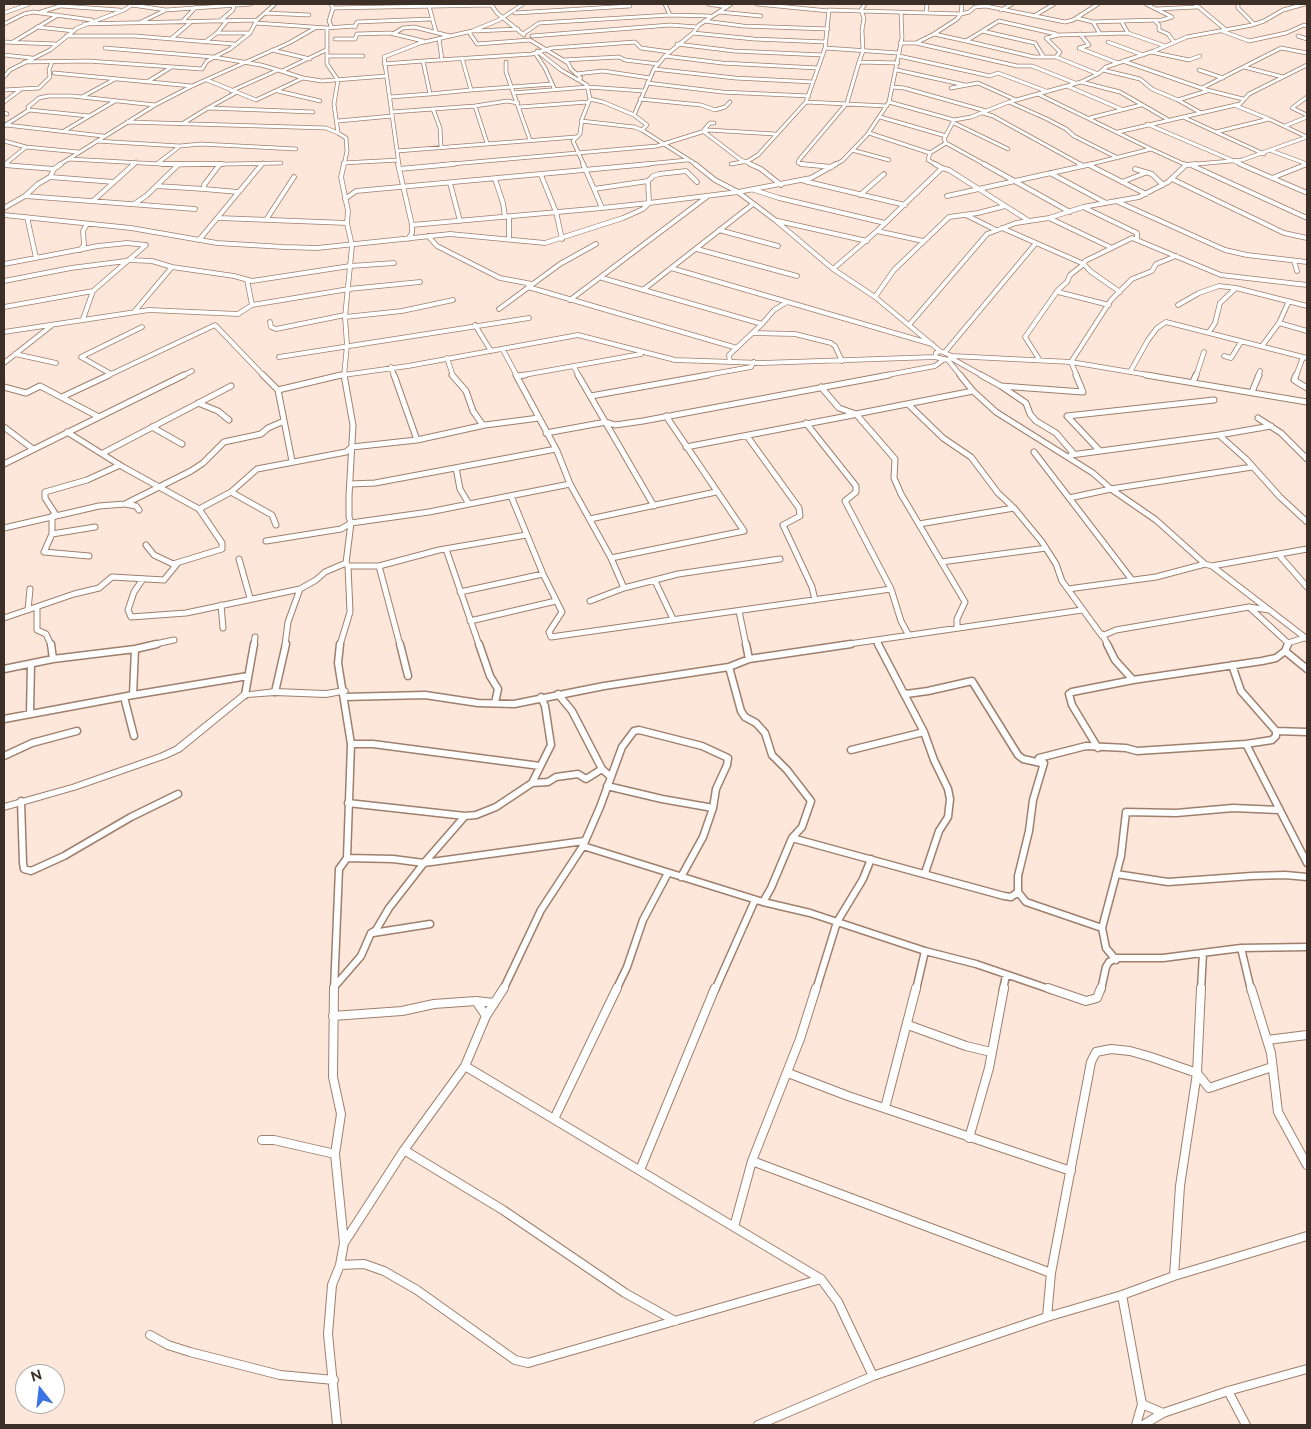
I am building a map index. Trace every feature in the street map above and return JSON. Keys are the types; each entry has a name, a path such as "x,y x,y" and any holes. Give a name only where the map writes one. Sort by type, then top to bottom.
{"street":[{"path":"4,13 30,4"},
{"path":"36,13 68,4"},
{"path":"4,77 10,70 50,50 84,24 132,4 166,10 250,4"},
{"path":"24,62 88,61 202,69 207,61 230,49 250,33 256,22 275,4"},
{"path":"331,4 333,8 329,21 327,64 338,80 334,104 338,121 338,133"},
{"path":"408,238 412,233 412,225 399,169 384,57 425,42 470,31 503,17 520,8 523,4"},
{"path":"665,4 670,15"},
{"path":"708,4 727,6"},
{"path":"634,115 658,64 677,44 693,33 704,21 731,4"},
{"path":"757,4 829,11 861,10 961,14 969,12 974,5 1065,22 1077,18 1098,4"},
{"path":"806,4 810,8"},
{"path":"831,4 834,10"},
{"path":"861,10 865,4"},
{"path":"926,13 927,4"},
{"path":"916,44 957,19 961,14 962,4"},
{"path":"1001,10 1012,4"},
{"path":"1034,16 1054,4"},
{"path":"1077,18 1094,22 1155,21 1172,17 1146,4"},
{"path":"946,143 944,141 950,125 954,121 1009,102 1081,82 1124,60 1143,55 1188,37 1254,24 1283,10 1305,4"},
{"path":"219,21 234,10 234,5"},
{"path":"333,8 404,5 492,5 526,37 563,60 581,78 579,79"},
{"path":"510,13 629,5 636,17"},
{"path":"1156,9 1196,5 1208,12 1224,30 1249,41 1286,33 1306,25"},
{"path":"1238,5 1238,8 1254,24"},
{"path":"61,6 121,10"},
{"path":"429,6 436,32"},
{"path":"182,22 196,7"},
{"path":"138,23 166,10"},
{"path":"832,167 804,165 798,162 798,160 847,103 858,62 863,51 862,30 864,18 861,10"},
{"path":"731,164 748,161 770,143 775,134 806,102 825,48 829,11"},
{"path":"719,12 761,16"},
{"path":"966,41 1012,12"},
{"path":"4,24 24,14 36,13 94,20"},
{"path":"265,13 309,15"},
{"path":"412,225 649,203 752,190 803,181 842,161 869,133 873,124 888,104 897,70 902,38 901,13"},
{"path":"13,42 58,15"},
{"path":"523,34 539,23 670,15 713,16"},
{"path":"1136,16 1143,21"},
{"path":"84,24 227,21 330,28 354,26 357,22 431,19"},
{"path":"205,42 217,33 227,21"},
{"path":"704,21 743,26 828,29"},
{"path":"998,21 1059,35"},
{"path":"1120,21 1128,33"},
{"path":"1155,21 1159,25 1159,30 1168,34 1174,42"},
{"path":"171,39 191,22"},
{"path":"1094,22 1100,34"},
{"path":"532,36 661,28 670,25 697,28"},
{"path":"335,39 355,39 357,34 354,26"},
{"path":"37,27 74,31"},
{"path":"393,34 403,28 414,27 452,36"},
{"path":"4,208 25,196 50,176 54,169 78,152 155,105 302,36 315,28"},
{"path":"470,31 518,29"},
{"path":"470,31 477,44 480,57"},
{"path":"982,31 1035,43 1043,56"},
{"path":"217,33 250,33"},
{"path":"693,33 754,39 826,42"},
{"path":"1056,57 1060,52 1046,38 1059,35 1128,33 1165,46"},
{"path":"357,34 393,34 425,42"},
{"path":"934,34 1034,57 1056,57 1098,74"},
{"path":"1080,34 1089,44 1079,48 1118,63"},
{"path":"66,36 171,39 234,44"},
{"path":"1298,36 1307,39"},
{"path":"522,40 526,37"},
{"path":"439,39 442,60"},
{"path":"477,44 530,40"},
{"path":"4,42 56,44"},
{"path":"384,64 536,52 546,48 635,42 642,48 670,52"},
{"path":"1108,42 1143,55"},
{"path":"900,43 916,44 1017,66 1032,66 1076,83"},
{"path":"677,44 734,51 823,55"},
{"path":"105,48 245,62 322,82 386,76"},
{"path":"825,48 899,54 990,76 998,73 1046,91"},
{"path":"1202,88 1281,48 1307,53"},
{"path":"272,50 310,59"},
{"path":"536,52 561,70 579,79 588,87 589,101 581,121 580,134 573,141 602,208"},
{"path":"536,52 555,90"},
{"path":"1150,52 1189,60 1200,56"},
{"path":"231,91 327,53 363,56"},
{"path":"4,55 33,58"},
{"path":"665,56 722,63 818,68"},
{"path":"563,60 619,57 632,61 658,64"},
{"path":"462,58 471,90"},
{"path":"1124,60 1208,91 1244,99"},
{"path":"423,61 430,94"},
{"path":"4,90 41,87 50,76 49,70 52,62"},
{"path":"506,62 506,72 530,140"},
{"path":"858,62 898,63"},
{"path":"1118,132 1243,102 1244,99 1307,65"},
{"path":"1244,67 1283,77"},
{"path":"147,82 170,68"},
{"path":"4,69 10,70"},
{"path":"654,69 735,78 813,82"},
{"path":"897,70 966,85"},
{"path":"1103,70 1140,79 1152,89 1202,113"},
{"path":"1199,70 1223,78"},
{"path":"576,74 603,71 650,78"},
{"path":"54,73 192,86"},
{"path":"207,80 256,100 303,78"},
{"path":"82,97 116,79"},
{"path":"1081,82 1120,92 1167,119"},
{"path":"648,83 722,92 809,96"},
{"path":"951,88 978,83 1016,100"},
{"path":"390,97 552,84"},
{"path":"1067,86 1121,109"},
{"path":"513,93 588,87 644,91"},
{"path":"893,87 904,88 984,112 1083,166"},
{"path":"4,102 21,90"},
{"path":"278,91 320,101"},
{"path":"1178,100 1208,91"},
{"path":"182,124 237,92"},
{"path":"1038,94 1090,118 1128,139 1307,218"},
{"path":"29,110 28,107 43,97 82,97 155,105"},
{"path":"1307,97 1292,108 1307,116"},
{"path":"640,99 701,105 714,110 725,107 730,102"},
{"path":"64,131 115,101"},
{"path":"338,121 507,102 519,105 589,101 603,102 634,115 647,125 642,130"},
{"path":"806,102 888,104 954,121 1008,150"},
{"path":"1009,102 1047,119 1066,129 1074,136 1119,158"},
{"path":"1090,118 1141,105"},
{"path":"1234,105 1285,126 1306,138"},
{"path":"475,106 487,143"},
{"path":"208,108 313,112"},
{"path":"433,109 440,128 441,147"},
{"path":"5,125 29,110 89,116"},
{"path":"1285,126 1307,116"},
{"path":"880,117 946,136"},
{"path":"1183,117 1264,154"},
{"path":"1216,132 1269,119"},
{"path":"581,121 634,127 642,130 705,170 715,180 738,192 943,352 973,391 996,412 1093,473 1111,489 1156,520 1205,564 1212,566 1307,638"},
{"path":"127,122 326,128 346,138 347,152 340,177 348,211 347,223 352,244 345,316 347,345 344,374 353,425 349,512 352,523 347,564 350,612 340,640 338,663 351,744 347,858 338,869 333,1016 333,1077 341,1114 335,1154 344,1243 340,1264 332,1285 328,1334 337,1425"},
{"path":"703,131 710,123 714,123"},
{"path":"1148,124 1305,192"},
{"path":"5,125 104,136"},
{"path":"399,169 666,145 703,131 775,134"},
{"path":"703,131 742,160 761,168 781,184"},
{"path":"869,133 930,153"},
{"path":"397,151 576,137"},
{"path":"910,325 987,234 1005,226 1049,218 1082,207 1116,202 1146,194 1172,179 1188,164 1233,161 1264,154 1306,138"},
{"path":"96,140 180,146 201,144 296,149"},
{"path":"4,141 26,147 78,152"},
{"path":"946,143 930,153 928,160 949,170 1029,221"},
{"path":"946,143 1070,212"},
{"path":"157,163 180,146"},
{"path":"4,165 26,147"},
{"path":"947,196 1119,158 1151,148"},
{"path":"852,150 889,160"},
{"path":"1272,150 1307,164"},
{"path":"69,159 178,165 281,163"},
{"path":"343,164 398,160"},
{"path":"345,199 356,191 687,160"},
{"path":"92,201 136,162"},
{"path":"199,240 263,163"},
{"path":"204,189 204,185 220,164"},
{"path":"1272,178 1307,164"},
{"path":"4,165 54,169"},
{"path":"134,204 157,186 178,165"},
{"path":"1089,165 1146,194"},
{"path":"833,268 877,232 942,168"},
{"path":"1135,169 1154,175 1163,185"},
{"path":"594,189 648,181 653,176 659,174 686,171 697,182"},
{"path":"1050,173 1106,203"},
{"path":"1122,182 1145,173"},
{"path":"860,194 884,174"},
{"path":"541,175 556,212 562,239"},
{"path":"50,176 114,182"},
{"path":"266,220 294,177"},
{"path":"494,179 507,217 509,238"},
{"path":"1172,179 1284,233 1307,238"},
{"path":"4,215 131,228 199,240 284,248 317,248 450,234 509,238 545,243 623,218 643,209 649,203 648,181"},
{"path":"803,181 905,204"},
{"path":"342,183 356,191"},
{"path":"450,183 460,221"},
{"path":"157,186 238,192"},
{"path":"752,190 885,223"},
{"path":"25,196 195,209"},
{"path":"570,300 602,278 708,196"},
{"path":"1116,202 1225,250 1307,262"},
{"path":"642,290 753,204"},
{"path":"874,297 894,270 949,217 1005,206"},
{"path":"1082,207 1137,233 1137,239"},
{"path":"966,215 996,230"},
{"path":"27,217 36,258"},
{"path":"219,218 347,223"},
{"path":"1049,218 1112,248"},
{"path":"776,220 867,241"},
{"path":"80,250 84,245 83,231 86,224"},
{"path":"1002,228 1084,264 1120,292"},
{"path":"719,230 778,246"},
{"path":"877,232 923,241"},
{"path":"428,236 436,246 500,278 737,348"},
{"path":"1039,359 1024,336 1067,282 1070,275 1085,262 1126,240 1137,239 1221,275 1307,285"},
{"path":"4,264 128,243 146,245 93,291 84,319"},
{"path":"935,357 936,352 943,352 1036,243"},
{"path":"499,309 578,253 596,244"},
{"path":"696,249 797,276"},
{"path":"1071,362 1109,305 1132,279 1152,271 1156,264 1176,256"},
{"path":"4,281 80,266 127,260 152,261 172,267 259,281 350,266 394,263"},
{"path":"1294,261 1297,271"},
{"path":"134,312 172,267"},
{"path":"671,268 932,344"},
{"path":"1209,332 1215,323 1220,303 1237,288 1244,277"},
{"path":"602,278 762,324"},
{"path":"248,280 252,305"},
{"path":"4,332 134,312 174,310 235,315 244,312 252,305 349,289 420,282"},
{"path":"1178,305 1199,293 1217,286 1237,288 1307,306"},
{"path":"4,308 93,291"},
{"path":"1058,292 1109,305"},
{"path":"270,322 271,327 276,329 345,316 402,311 453,300"},
{"path":"1262,346 1279,323 1289,301"},
{"path":"730,362 729,357 737,348 774,310 787,302"},
{"path":"279,357 475,325 530,318"},
{"path":"1130,372 1148,340 1157,328 1166,322 1305,358 1294,380 1307,388"},
{"path":"1279,323 1307,331"},
{"path":"4,363 53,324"},
{"path":"62,397 214,325 278,390 292,461"},
{"path":"475,325 491,351"},
{"path":"111,374 81,357 142,327"},
{"path":"752,333 795,334 831,343 835,346 842,362"},
{"path":"278,390 344,374 408,366 578,335 643,354 675,360 842,362 935,357 948,359 1039,359 1071,362 1307,402"},
{"path":"1224,356 1231,358 1241,342"},
{"path":"503,350 518,376 546,434 556,449 570,484 590,519 624,588"},
{"path":"1193,382 1201,365 1204,352"},
{"path":"15,354 56,363"},
{"path":"518,376 643,354"},
{"path":"447,358 451,374 466,391 473,411 482,424 485,425"},
{"path":"948,359 1001,386 1026,403 1030,414 1036,421 1056,433 1074,454"},
{"path":"546,434 606,422 616,424 666,416 935,366 948,359"},
{"path":"591,396 751,367 754,362"},
{"path":"1001,386 1083,392 1071,362"},
{"path":"392,367 417,440"},
{"path":"574,367 654,506"},
{"path":"4,464 192,370"},
{"path":"1252,392 1260,370"},
{"path":"4,387 26,393 40,386 99,417"},
{"path":"103,453 231,386"},
{"path":"821,387 839,408 855,414 895,459 894,478 901,494 965,602 957,619 957,628"},
{"path":"686,447 973,391"},
{"path":"1099,450 1067,416 1214,400"},
{"path":"198,402 218,411 229,420"},
{"path":"909,405 943,438 971,457 998,493 1014,508 1046,548 1068,589 1096,632 1102,636 1102,634 1131,627 1249,607 1268,610"},
{"path":"610,558 744,531 666,416"},
{"path":"199,509 231,492 257,469 346,452 352,447 417,440 485,425 539,418"},
{"path":"1258,418 1281,433 1307,459"},
{"path":"125,504 203,463 224,442 261,434 268,428 284,421"},
{"path":"806,423 856,486 856,492 845,501 891,589 908,634"},
{"path":"1064,456 1271,426"},
{"path":"4,427 33,449"},
{"path":"152,428 182,444"},
{"path":"67,432 120,465 199,509 222,543 222,547 217,552 177,564 166,562 154,555 146,545"},
{"path":"1219,435 1307,522"},
{"path":"747,436 799,508 800,516 783,525 812,587 815,600"},
{"path":"351,484 375,483 556,449"},
{"path":"1034,452 1132,580"},
{"path":"89,556 44,552 52,534 54,516 45,498 45,492 96,477 120,465"},
{"path":"1069,498 1111,489 1252,467"},
{"path":"456,468 460,488 468,504"},
{"path":"266,541 341,529 352,523 468,504 570,484"},
{"path":"231,492 272,515 276,525"},
{"path":"590,519 716,492"},
{"path":"511,496 543,574 562,612 549,632 551,637 891,589"},
{"path":"4,528 99,506 125,504 136,506 139,510"},
{"path":"919,524 1014,508"},
{"path":"52,534 96,527"},
{"path":"143,579 134,592 128,610 131,616 186,613 300,589 316,580 324,572 347,564 379,566 446,549 526,535"},
{"path":"941,562 1046,548"},
{"path":"446,549 490,676 498,689 495,703"},
{"path":"1212,566 1307,549"},
{"path":"1279,555 1307,587"},
{"path":"240,559 250,598"},
{"path":"590,601 624,588 691,572 780,559"},
{"path":"4,618 67,596 99,588 112,577 166,580 177,564"},
{"path":"1068,589 1156,577 1205,564"},
{"path":"379,566 408,676"},
{"path":"460,592 543,574"},
{"path":"655,581 673,620"},
{"path":"28,610 30,589"},
{"path":"275,692 286,644 288,622 300,589"},
{"path":"470,621 556,601"},
{"path":"222,605 224,628"},
{"path":"1249,607 1288,642"},
{"path":"37,608 37,630 46,634 50,640 53,659"},
{"path":"4,807 82,784 163,756 178,749 245,696 275,692 425,695 478,703 514,704 540,697 729,667 749,659 785,655 908,634 1082,610"},
{"path":"739,611 749,659"},
{"path":"1102,634 1115,660 1134,680"},
{"path":"245,696 255,637"},
{"path":"1288,642 1307,638"},
{"path":"4,669 53,659 135,649 174,640"},
{"path":"876,640 924,732 934,760 948,788 950,799 948,817 940,831 925,873"},
{"path":"1098,748 1077,714 1069,699 1069,694 1079,690 1134,680 1276,658 1285,651 1288,642"},
{"path":"133,695 135,649"},
{"path":"1285,651 1307,669"},
{"path":"30,714 31,664"},
{"path":"1232,665 1241,691 1276,731 1307,732"},
{"path":"640,1170 716,986 759,901 771,888 792,838 802,827 811,801 787,770 772,755 766,733 756,723 745,717 741,711 729,667"},
{"path":"4,719 248,676"},
{"path":"904,692 906,694 916,693 972,682 992,709 1018,755 1023,759 1044,763"},
{"path":"558,694 572,711 602,770 611,777"},
{"path":"124,697 134,736"},
{"path":"532,783 544,762 551,744 546,706 540,697"},
{"path":"344,1243 404,1150 464,1066 486,1016 508,983 541,910 583,843 600,807 622,748 634,731 644,730 702,746 728,758 728,765 716,789 713,808 703,837 681,877"},
{"path":"4,756 32,743 77,731"},
{"path":"1044,763 1039,758 1086,746 1126,748 1137,751 1246,744 1272,740 1276,736 1276,731"},
{"path":"851,750 924,732"},
{"path":"351,744 373,744 540,766"},
{"path":"1246,744 1307,863"},
{"path":"1044,763 1033,800 1029,831 1018,876 1018,892 1026,902 1102,928"},
{"path":"348,803 465,816 476,815 496,807 532,783 548,782 556,777 578,774 586,779 602,770"},
{"path":"607,786 662,799 713,808"},
{"path":"21,801 22,862 24,869 31,871 64,856 131,817 178,794"},
{"path":"1116,960 1106,948 1102,928 1121,856 1126,812 1176,813 1233,808 1279,810"},
{"path":"335,986 361,956 371,934 376,930 389,908 424,863 465,816"},
{"path":"792,838 1004,896 1011,897 1018,892"},
{"path":"347,858 393,859 424,863 583,843 668,873 976,964 1086,1001 1093,1000 1100,994 1109,962 1120,957 1163,958 1241,948 1307,947"},
{"path":"734,1227 752,1161 788,1073 837,922 863,879 871,859"},
{"path":"554,1119 627,967 643,920 668,873"},
{"path":"1116,874 1168,882 1260,875 1307,877"},
{"path":"371,934 430,924"},
{"path":"1241,948 1256,1009 1271,1053 1278,1112 1307,1165"},
{"path":"885,1108 908,1025 925,950"},
{"path":"1174,1276 1180,1186 1197,1073 1203,952"},
{"path":"969,1138 992,1052 1006,975"},
{"path":"333,1016 402,1011 434,1004 476,1001 494,1003"},
{"path":"476,1001 486,1016"},
{"path":"908,1025 966,1046 992,1052"},
{"path":"1267,1040 1307,1035"},
{"path":"1047,1316 1051,1273 1090,1062 1093,1055 1096,1052 1111,1048 1130,1050 1197,1073 1209,1088 1272,1067"},
{"path":"464,1066 821,1279 838,1302 874,1376"},
{"path":"788,1073 848,1096 1071,1172"},
{"path":"262,1140 274,1140 335,1154"},
{"path":"404,1150 503,1210 624,1292 674,1321"},
{"path":"752,1161 1051,1273"},
{"path":"758,1425 874,1376 1047,1316 1122,1295 1174,1276 1307,1236"},
{"path":"340,1264 364,1264 384,1271 417,1290 503,1350 514,1360 528,1362 821,1279"},
{"path":"1122,1295 1142,1404 1136,1425"},
{"path":"150,1335 168,1345 190,1352 280,1375 334,1380"},
{"path":"1143,1425 1163,1413 1228,1391 1307,1369"},
{"path":"1228,1391 1246,1425"},
{"path":"1142,1404 1163,1413"}]}
